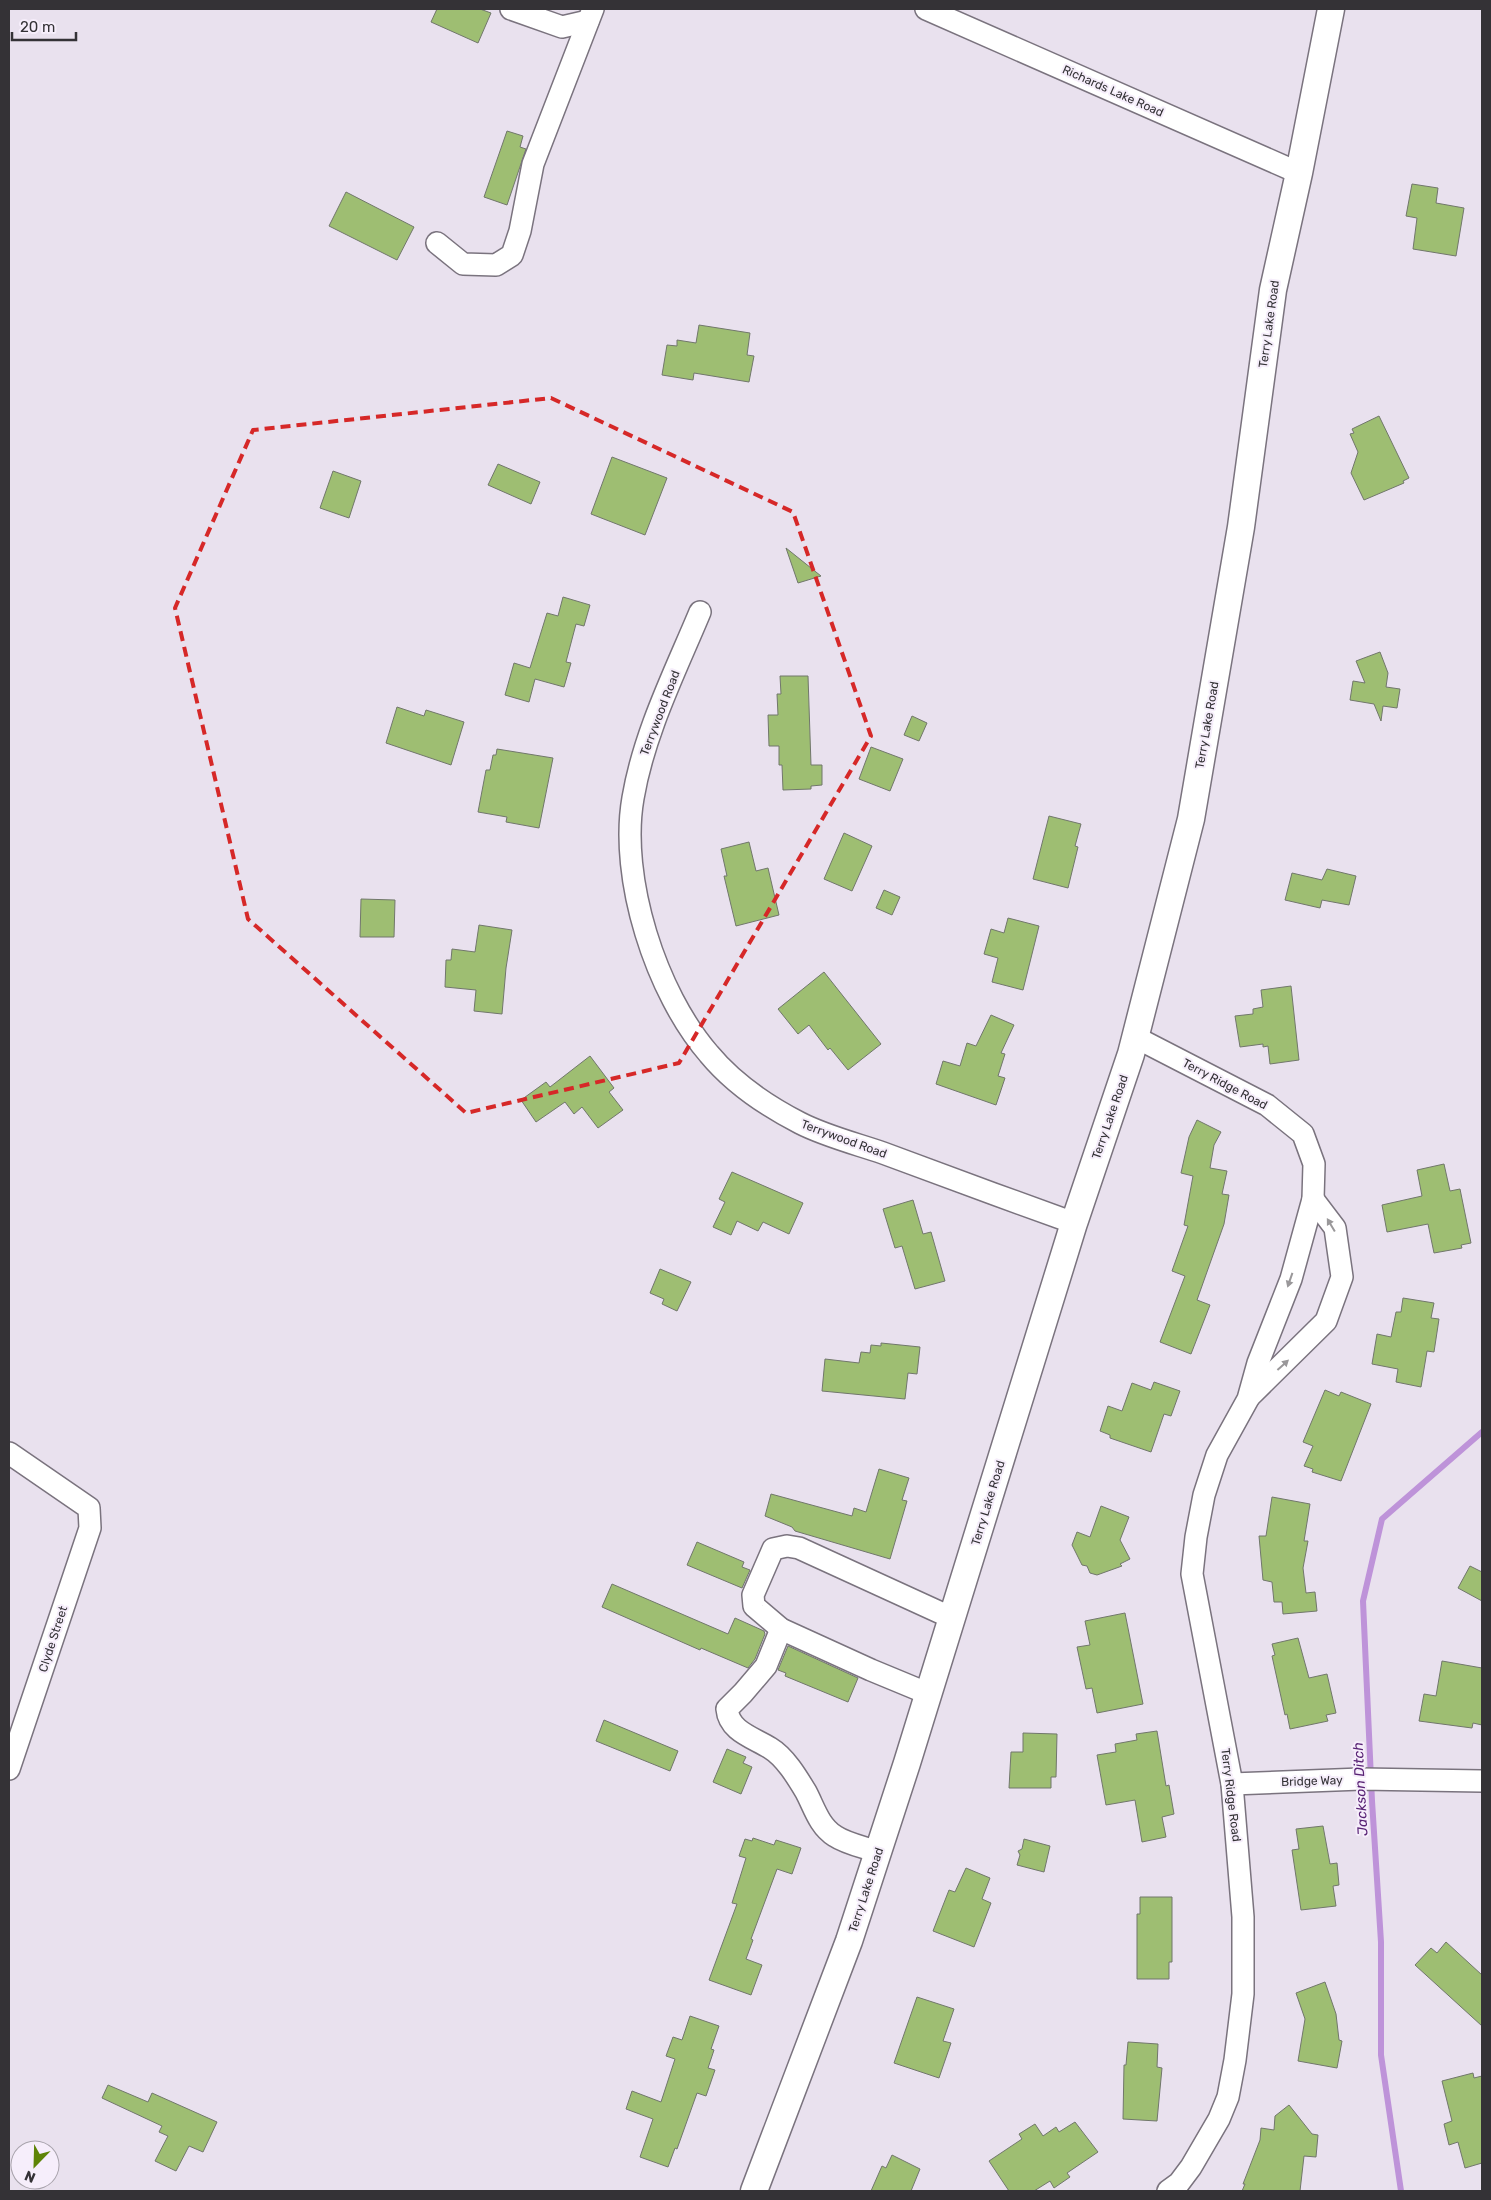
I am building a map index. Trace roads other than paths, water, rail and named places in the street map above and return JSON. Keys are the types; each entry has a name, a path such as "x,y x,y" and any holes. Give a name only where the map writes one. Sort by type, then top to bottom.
{"main road":[{"name":"Terry Lake Road","path":"754,2191 849,1941 929,1694 1074,1223 1135,1037 1191,819 1241,527 1273,290 1299,173 1331,9"}],"street":[{"path":"511,9 562,27 590,15"},
{"name":"Richards Lake Road","path":"926,9 1299,173"},
{"path":"437,243 463,264 496,265 512,255 520,231 533,164 590,15"},
{"name":"Terrywood Road","path":"700,612 646,743 633,800 630,844 635,889 652,954 674,1003 709,1054 752,1094 801,1124 1074,1223"},
{"name":"Terry Ridge Road","path":"1135,1037 1267,1105 1303,1134 1314,1164 1312,1200 1292,1279 1258,1363 1248,1399 1217,1454 1204,1494 1196,1537 1192,1574 1232,1784 1243,1917 1243,1994 1235,2060 1228,2097 1219,2119 1191,2167 1175,2188"},
{"name":"Terry Ridge Road","path":"1248,1399 1326,1321 1342,1277 1335,1228 1312,1200"},
{"name":"Clyde Street","path":"9,1453 89,1508 90,1528 9,1769"},
{"path":"929,1694 781,1629 754,1606 753,1595 773,1549 787,1546 799,1548 952,1618"},
{"path":"781,1629 766,1666 743,1693 727,1708 728,1716 733,1726 772,1749 785,1761 806,1792 817,1817 834,1836 878,1852"},
{"name":"Bridge Way","path":"1232,1784 1361,1779 1482,1781"}],"waterway":[{"name":"Jackson Ditch","path":"1401,2191 1381,2055 1381,1942 1372,1801 1363,1601 1382,1519 1482,1432"}]}
